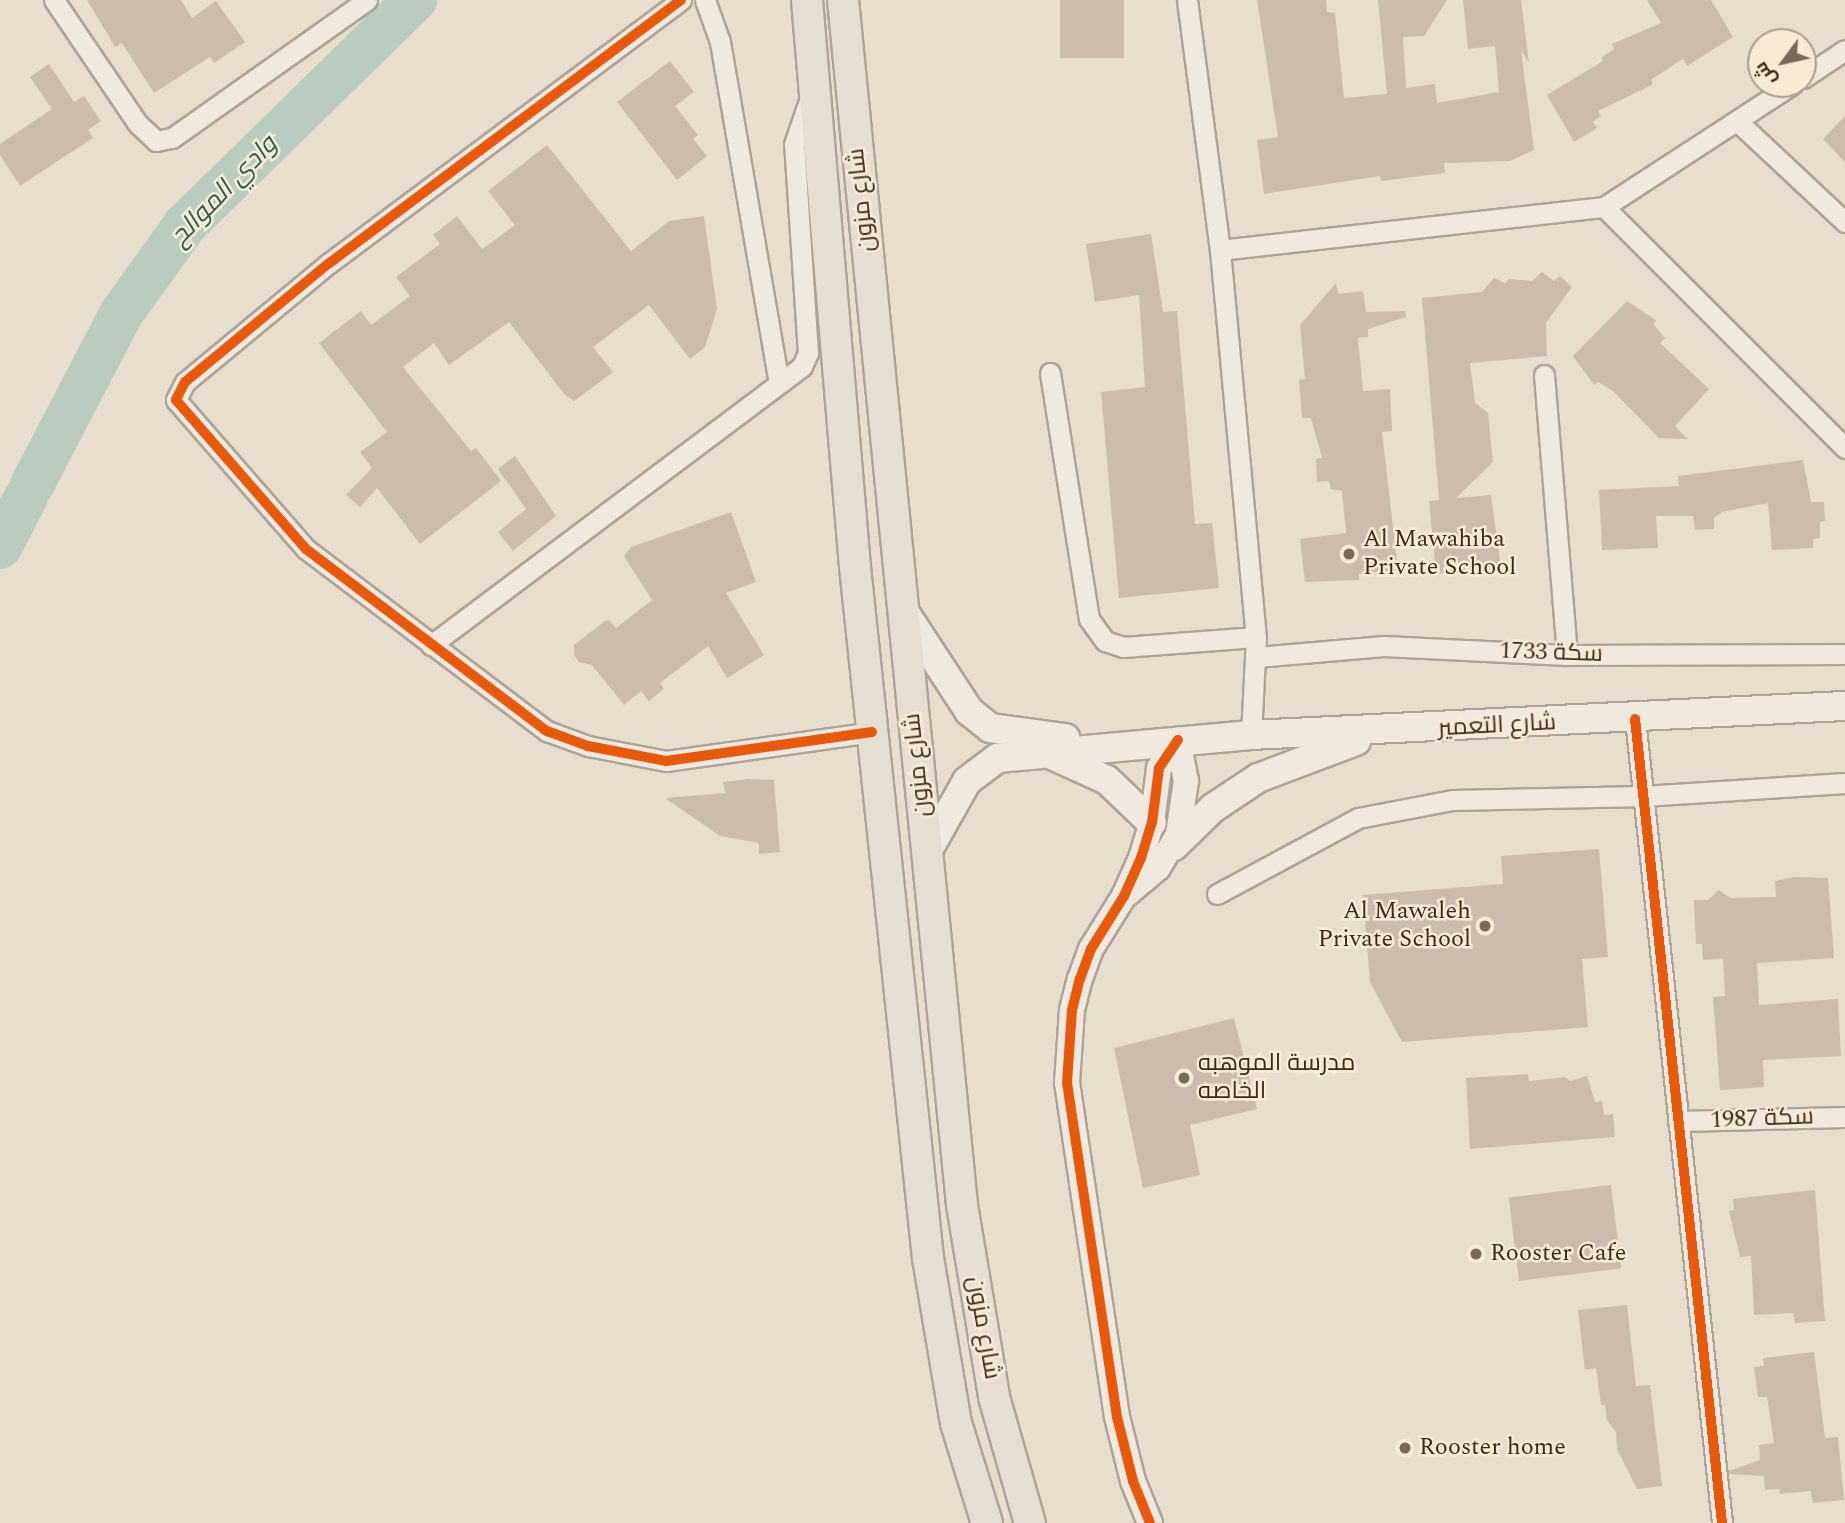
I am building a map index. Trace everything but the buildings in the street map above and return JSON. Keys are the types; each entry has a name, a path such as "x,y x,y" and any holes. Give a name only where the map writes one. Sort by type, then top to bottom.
{"main road":[{"name":"شارع مزون","path":"807,0 872,732 928,1258 956,1423 987,1523"},
{"name":"شارع مزون","path":"843,0 962,1205 994,1397 1030,1523"},
{"name":"شارع التعمير","path":"903,610 946,681 969,711 990,727 1028,737 1148,743"},
{"name":"شارع التعمير","path":"927,852 967,781 998,758 1251,735 1635,719 1845,706"},
{"path":"1174,846 1213,808 1258,778 1385,731"},
{"path":"1048,754 1107,779 1152,823"}],"street":[{"path":"54,0 138,124 156,141 172,138 367,0"},
{"path":"681,0 330,263 177,390 176,400 306,549 547,730 588,746 666,761 872,732"},
{"path":"705,0 720,41 779,382"},
{"path":"1187,0 1220,250 1257,647 1251,735"},
{"path":"1817,69 1845,50"},
{"path":"431,645 802,366 808,353 794,144 814,86"},
{"path":"1220,250 1604,207 1772,98"},
{"path":"1737,121 1845,222"},
{"path":"1604,207 1845,448"},
{"name":"سكة 1733","path":"1051,373 1089,619 1105,641 1123,647 1384,646 1567,655 1845,654"},
{"path":"1544,376 1567,655"},
{"path":"1635,719 1722,1523"},
{"path":"1124,896 1158,868 1174,846 1185,803 1178,740"},
{"path":"1150,1523 1133,1481 1117,1417 1067,1083 1072,1010 1080,979 1091,949 1124,896 1152,823 1159,768 1178,740"},
{"path":"1217,894 1358,818 1451,800 1643,796 1845,783"},
{"name":"سكة 1987","path":"1678,1121 1845,1117"}],"waterway":[{"name":"وادي الموالح","path":"32,485 121,314 185,225 415,0"},
{"name":"وادي الموالح","path":"0,547 26,497"}],"cycle path":[{"path":"681,0 329,263 185,382 176,400 306,549 547,731 588,746 666,761 872,732"},
{"path":"1635,719 1722,1523"},
{"path":"1150,1523 1133,1481 1117,1417 1067,1083 1072,1010 1080,979 1091,949 1124,896 1141,858 1152,823 1159,768 1178,740"}],"place":[{"name":"Al Mawahiba Private School","path":"1349,554"},
{"name":"Al Mawaleh Private School","path":"1485,926"},
{"name":"مدرسة الموهبه الخاصه","path":"1184,1078"},
{"name":"Rooster Cafe","path":"1476,1254"},
{"name":"Rooster home","path":"1405,1448"}]}
